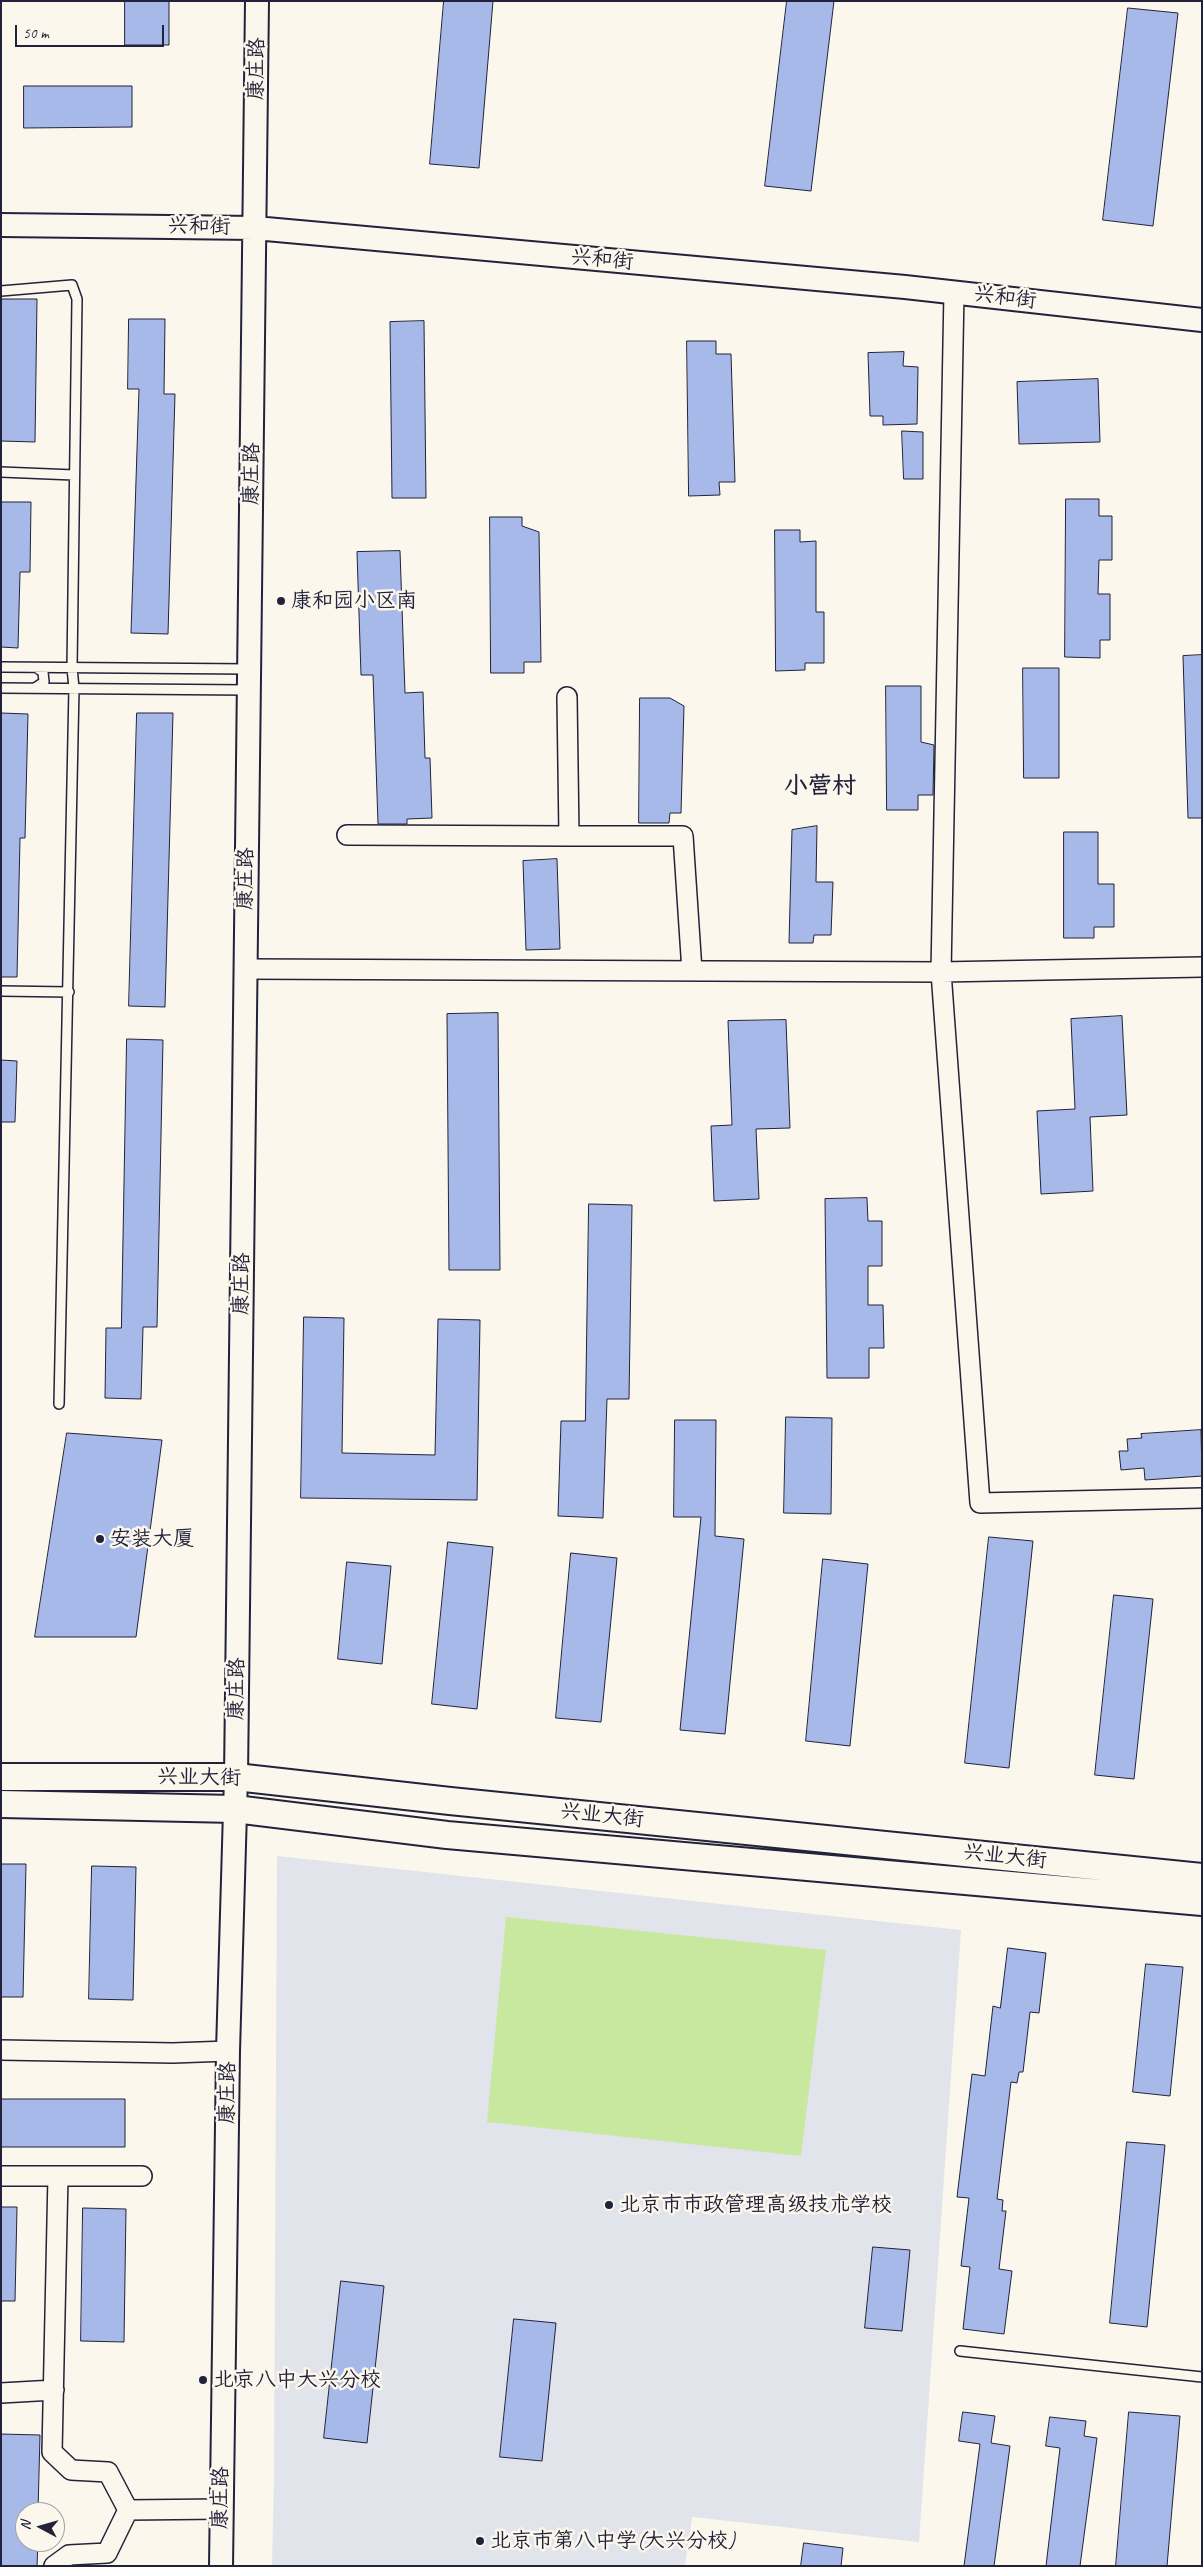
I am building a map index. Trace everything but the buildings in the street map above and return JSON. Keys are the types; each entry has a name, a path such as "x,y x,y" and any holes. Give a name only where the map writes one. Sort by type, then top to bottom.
{"main road":[{"name":"兴业大街","path":"1,1777 236,1777 450,1801 1202,1877"},
{"name":"兴业大街","path":"1,1804 236,1809 447,1836 1202,1902"}],"street":[{"name":"康庄路","path":"220,2566 228,2051 236,1809 257,1"},
{"name":"兴和街","path":"1,225 255,228 954,292 1202,320"},
{"path":"954,292 941,972 980,1503 1202,1498"},
{"path":"567,697 569,836"},
{"path":"347,835 683,836 692,971"},
{"path":"245,969 941,972 1202,967"},
{"path":"1,2050 228,2051"},
{"path":"1,2176 142,2176"},
{"path":"58,2176 52,2452 71,2470 108,2472 128,2510"},
{"path":"1,2393 54,2390"},
{"path":"128,2510 221,2509"},
{"path":"54,2566 69,2555 107,2553 128,2510"}],"lane":[{"path":"1,290 72,285 77,298 72,668 74,688 59,1404"},
{"path":"1,472 74,475"},
{"path":"1,667 72,668 250,679"},
{"path":"35,688 44,682 43,672 37,668"},
{"path":"1,688 74,688 250,679"},
{"path":"1,991 69,992"},
{"path":"960,2351 1202,2377"}],"shaded area":[{"name":"北京市市政管理高级技术学校","path":"277,1856 961,1930 919,2542 692,2517 685,2566 272,2566"}],"green space":[{"path":"506,1917 826,1950 801,2156 487,2122"}],"place":[{"name":"康和园小区南","path":"281,601"},
{"name":"安装大厦","path":"100,1539"},
{"name":"北京市市政管理高级技术学校","path":"609,2205"},
{"name":"北京八中大兴分校","path":"203,2380"},
{"name":"北京市第八中学(大兴分校)","path":"480,2541"}],"district":[{"name":"小营村","path":"820,787"}]}
